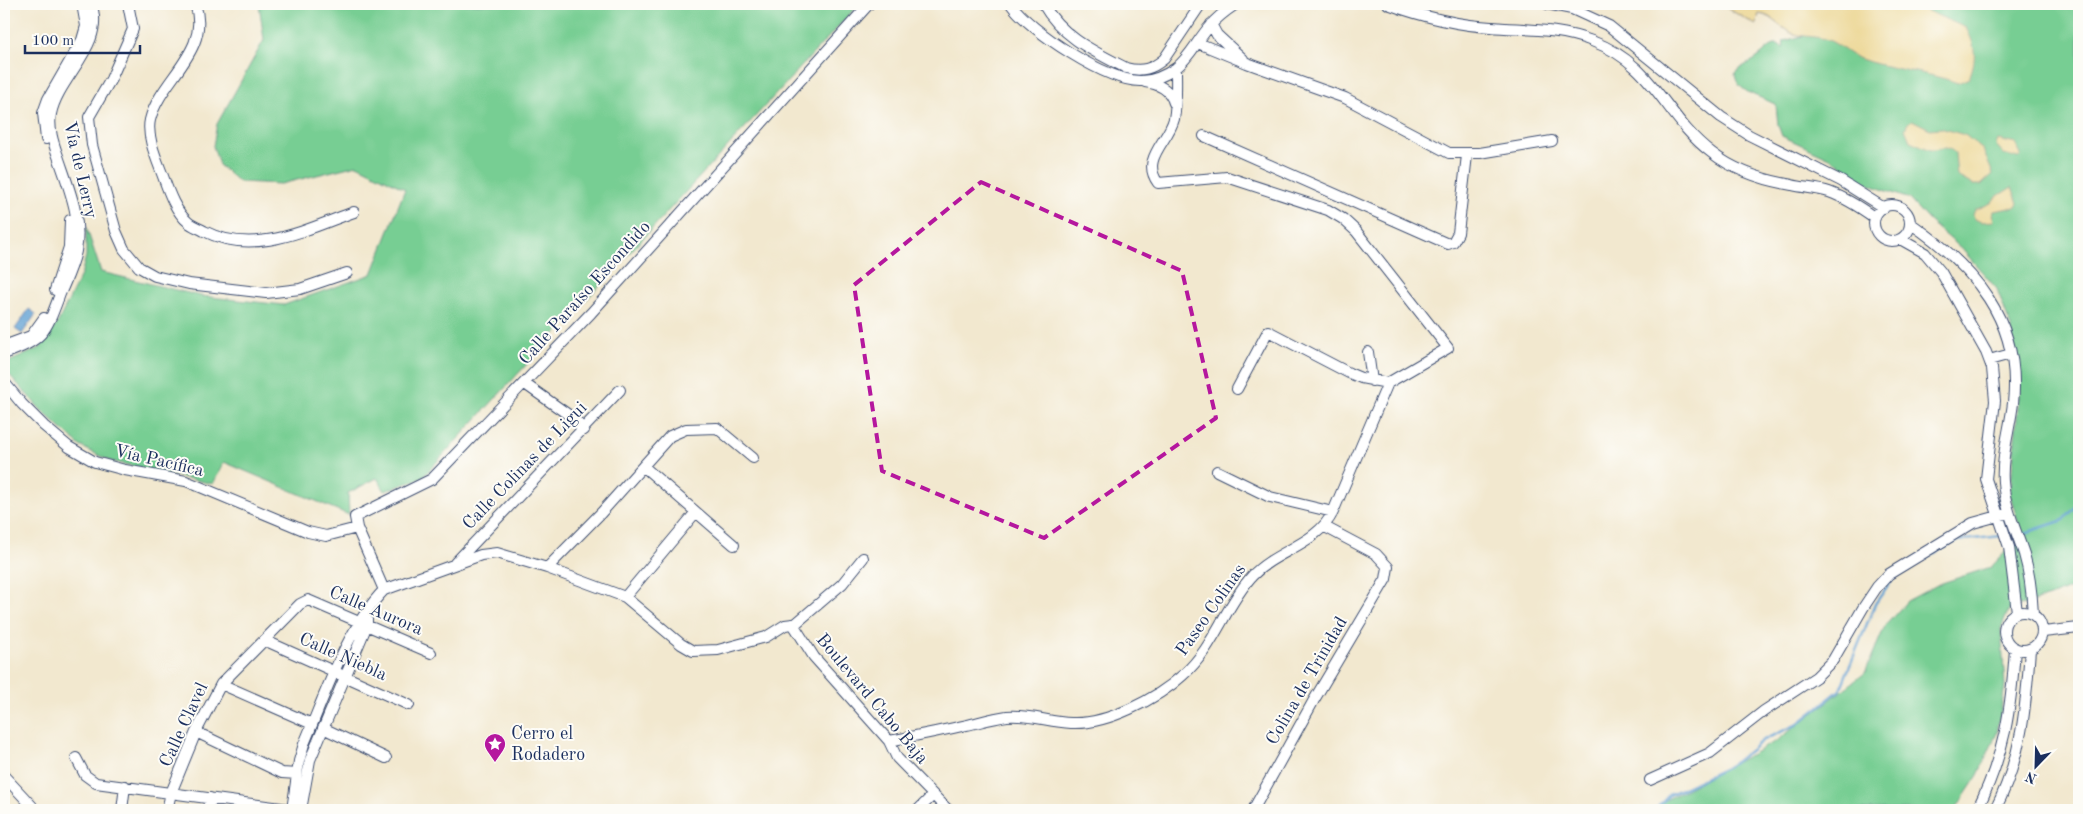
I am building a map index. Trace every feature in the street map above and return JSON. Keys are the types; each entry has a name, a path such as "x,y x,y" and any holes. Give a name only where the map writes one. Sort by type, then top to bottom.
{"street":[{"name":"Vía de Lerry","path":"4,346 31,336 40,325 47,312 69,247 69,209 43,114 48,99 82,40 86,26 82,4"},
{"name":"Vía de Lerry","path":"4,354 31,344 43,333 53,315 76,251 78,234 74,204 47,127 56,98 88,45 94,28 94,13 91,4"},
{"path":"128,4 134,29 111,79 88,117 92,145 116,231 124,249 139,267 155,276 189,284 266,293 300,289 347,272"},
{"path":"195,4 199,24 197,37 182,67 153,111 149,122 150,134 166,185 172,200 187,222 219,237 236,241 260,242 281,238 354,212"},
{"name":"Calle Paraíso Escondido","path":"358,528 355,519 357,516 432,479 525,384 868,4"},
{"path":"1011,4 1031,26 1058,45 1121,78 1157,84 1169,92 1175,108"},
{"path":"1042,4 1057,25 1071,37 1126,68 1136,70 1151,68 1164,60 1201,4"},
{"path":"1141,82 1154,79 1176,68 1211,24 1236,4"},
{"path":"1388,4 1431,18 1458,23 1491,28 1552,30 1573,34 1610,48 1643,73 1681,123 1712,153 1750,175 1774,182 1831,193 1864,209 1875,218 1876,230 1883,239 1889,241 1900,239 1908,233 1910,223 1906,212 1902,208 1890,206 1884,208 1875,218"},
{"path":"1547,4 1572,9 1609,26 1721,117 1749,135 1840,181 1884,208"},
{"path":"1211,24 1217,35 1247,63"},
{"path":"1198,42 1247,63 1346,98 1440,151 1467,154 1552,140"},
{"path":"1176,68 1175,108 1170,129 1152,161 1152,172 1158,183 1227,177 1328,210 1356,230 1448,348 1388,383 1372,381 1331,365 1268,331 1237,389"},
{"path":"1204,136 1448,244 1453,242 1458,233 1467,154"},
{"path":"1910,223 1943,247 1966,268 1997,310 2006,330 2011,354 2013,402 2003,480 2009,513 2029,573 2034,614"},
{"path":"1900,239 1925,253 1937,266 1989,360 1995,401 1986,479 2009,547 2017,612"},
{"path":"1368,352 1372,381"},
{"path":"1989,360 2011,354"},
{"name":"Vía Pacífica","path":"4,382 44,426 68,447 95,462 124,470 186,481 308,532 326,536 358,528"},
{"name":"Paseo Colinas","path":"889,742 1011,716 1088,723 1106,718 1164,690 1196,663 1244,586 1259,569 1325,527 1388,383"},
{"path":"525,384 573,418 584,430"},
{"name":"Calle Colinas de Ligui","path":"454,564 584,430 620,390"},
{"path":"546,568 601,513 670,436 686,429 700,427 717,428 752,458"},
{"path":"643,466 734,545"},
{"path":"1217,471 1270,497 1333,512"},
{"path":"625,597 696,512"},
{"path":"1650,780 1710,753 1764,711 1824,670 1833,660 1877,587 1889,574 1973,524 2009,513"},
{"name":"Colina de Trinidad","path":"1252,810 1314,700 1384,584 1388,567 1376,554 1325,527"},
{"path":"295,810 297,774 304,744 312,724 340,674 367,612 384,590 358,528"},
{"name":"Boulevard Cabo Baja","path":"384,590 481,555 497,553 546,568 625,597 681,644 693,651 718,650 766,637 785,625 794,625 814,657 889,742 897,758 948,810"},
{"path":"794,625 842,584 863,558"},
{"name":"Calle Aurora","path":"308,600 431,653"},
{"name":"Calle Clavel","path":"167,810 171,793 196,732 221,684 300,604 308,600"},
{"path":"2026,611 2034,614 2041,622 2043,632 2038,643 2030,649 2015,648 2008,642 2004,629 2007,620 2017,612 2026,611"},
{"path":"2043,632 2079,628"},
{"name":"Calle Niebla","path":"264,640 409,705"},
{"path":"1977,810 1995,772 2008,725 2015,648"},
{"path":"1995,810 2017,756 2021,737 2030,649"},
{"path":"295,810 340,674"},
{"path":"221,684 312,724"},
{"path":"323,728 386,758"},
{"path":"196,732 282,773 297,774"},
{"path":"76,758 85,776 90,780 210,798 248,807 295,810"},
{"path":"4,776 32,806 32,810"},
{"path":"122,810 125,786"},
{"path":"918,810 933,795"},
{"path":"208,810 210,798"}],"highlighted area":[{"path":"981,182 1182,271 1216,418 1044,538 882,471 854,285"}],"green space":[{"path":"259,4 859,4 422,478 385,491 377,478 348,493 349,515 224,462 213,484 110,461 80,446 41,410 4,369 4,364 40,348 58,322 81,275 86,256 86,226 101,272 201,296 284,305 372,274 405,189 357,165 281,184 239,182 219,165 213,146 217,124 264,40"},
{"path":"1861,4 2079,4 2079,584 2053,596 2009,609 2001,629 2005,686 1997,733 1978,775 1955,810 1657,810 1664,801 1778,740 1865,673 1885,626 1907,601 1939,584 1991,567 2022,535 2010,495 2020,384 2011,327 1997,289 1961,248 1929,221 1909,199 1865,183 1830,158 1782,136 1778,125 1776,105 1751,94 1740,86 1737,81 1735,74 1768,48 1776,44 1783,48 1784,41 1852,23"}],"sand":[{"path":"1720,4 1912,4 1966,28 1972,41 1973,65 1969,78 1958,83 1882,65 1854,56 1828,40 1789,32 1764,15 1759,14 1756,25"},
{"path":"1912,120 1930,129 1940,128 1965,135 1983,150 1993,174 1981,185 1973,185 1957,176 1955,153 1952,150 1946,148 1931,150 1910,141 1905,129"},
{"path":"1998,140 2016,144 2021,154 2020,157 2004,154 1996,145"},
{"path":"2012,187 2018,203 2015,207 1994,211 1992,214 1994,221 1981,222 1975,219 1973,215 1975,210 1991,203 1996,197"}],"water":[{"path":"29,309 36,314 22,334 15,329"}],"waterway":[{"path":"2025,533 2064,520 2079,503"},
{"path":"1924,559 1956,541 2001,536"},
{"path":"1655,810 1669,795 1730,766 1763,740 1796,725 1840,690 1875,604 1895,575"}],"place":[{"name":"Cerro el Rodadero","path":"495,763"}]}
